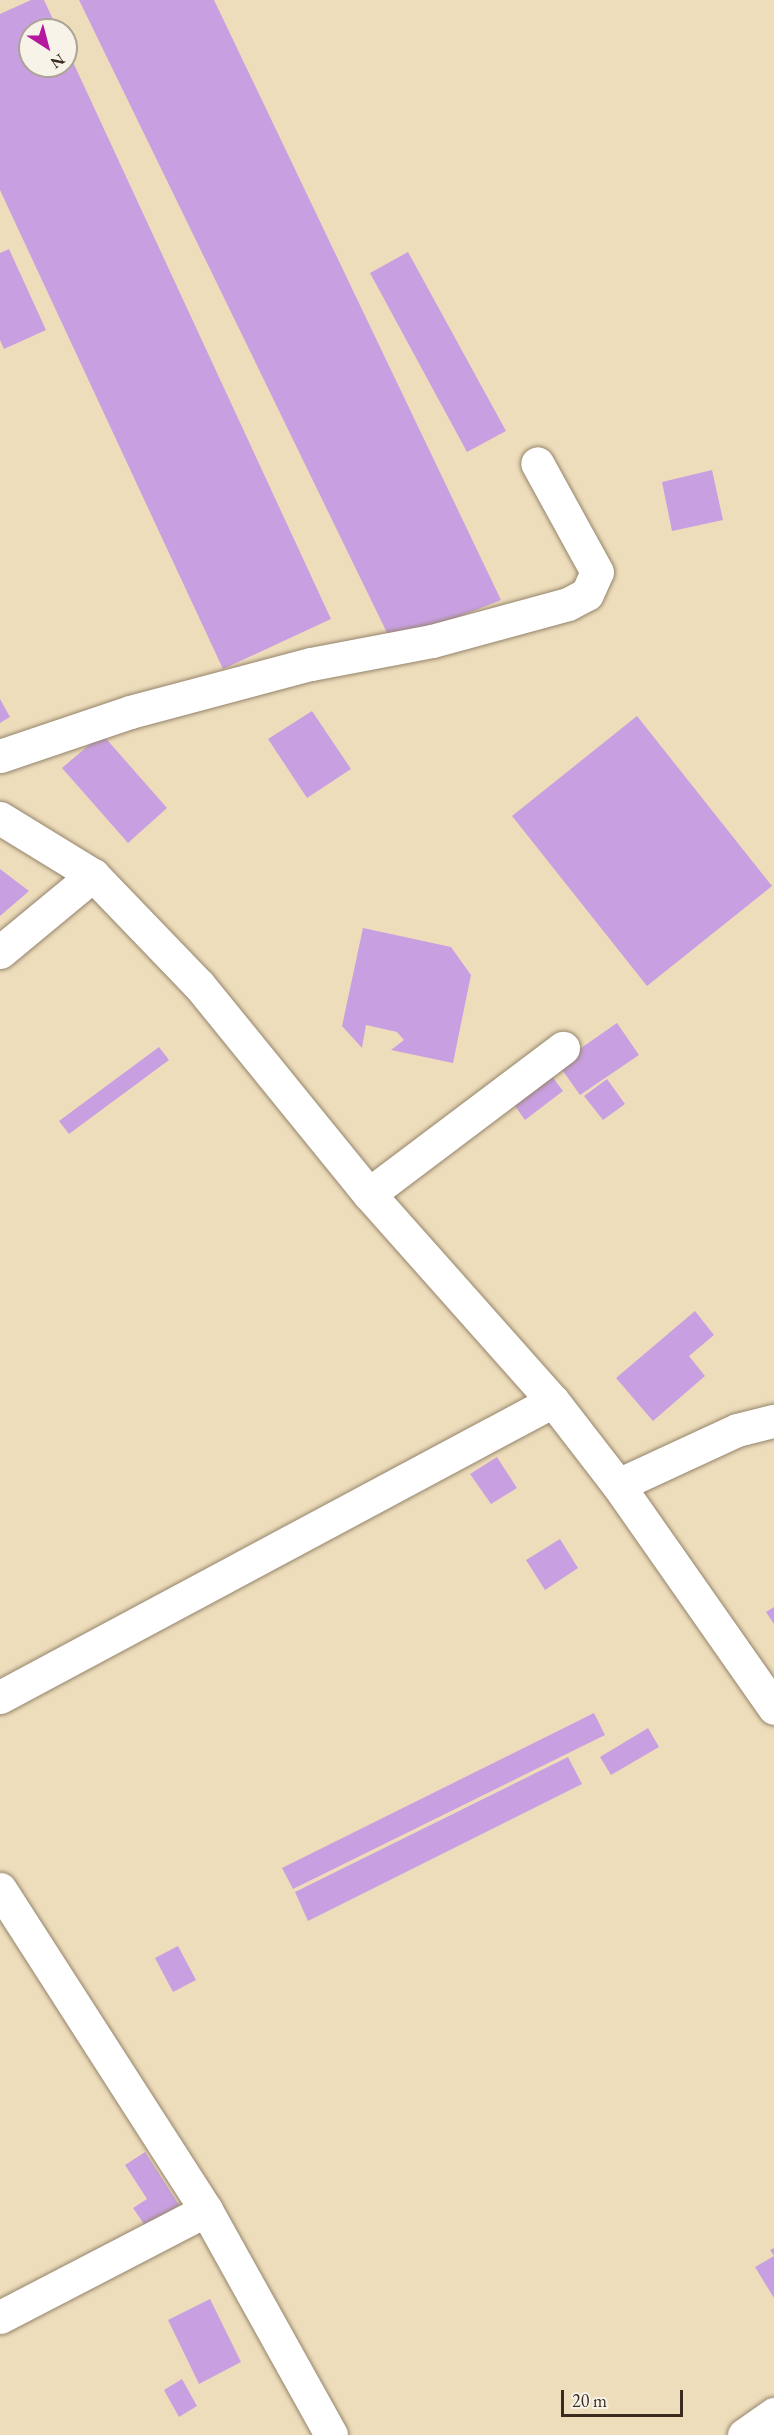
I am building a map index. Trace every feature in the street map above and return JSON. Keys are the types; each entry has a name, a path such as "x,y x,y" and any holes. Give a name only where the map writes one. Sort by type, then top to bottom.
{"street":[{"path":"0,756 130,712 311,664 432,641 568,604 587,594 597,572 537,463"},
{"path":"0,818 93,875 200,984 369,1194 553,1401 618,1485 774,1708"},
{"path":"0,952 93,875"},
{"path":"369,1194 563,1048"},
{"path":"0,1697 553,1401"},
{"path":"618,1485 737,1430 774,1421"},
{"path":"0,1889 206,2210 330,2435"},
{"path":"0,2317 206,2210"},
{"path":"744,2435 774,2414"}],"building":[{"path":"31,0 44,0 52,18 18,18 18,78 78,78 78,73 331,619 223,669 0,190 0,14"},
{"path":"79,0 214,0 501,600 392,643"},
{"path":"9,249 46,330 4,349 0,340 0,253"},
{"path":"408,252 506,431 467,452 370,273"},
{"path":"712,470 723,520 672,531 662,482"},
{"path":"0,699 10,717 0,723"},
{"path":"312,711 351,769 307,798 268,739"},
{"path":"637,716 772,886 647,986 512,816"},
{"path":"102,734 167,808 128,843 62,768"},
{"path":"0,869 29,891 0,916"},
{"path":"363,928 451,947 471,975 453,1063 391,1050 404,1040 397,1032 366,1025 362,1048 342,1026"},
{"path":"617,1023 639,1055 580,1095 558,1064"},
{"path":"159,1047 169,1060 69,1134 59,1121"},
{"path":"548,1071 563,1091 525,1120 510,1099"},
{"path":"607,1079 625,1104 603,1120 584,1096"},
{"path":"695,1311 714,1335 689,1356 705,1376 653,1421 616,1378"},
{"path":"497,1457 517,1488 491,1504 470,1474"},
{"path":"560,1539 578,1568 545,1590 526,1560"},
{"path":"774,1607 774,1624 766,1612"},
{"path":"594,1713 605,1735 293,1889 282,1868"},
{"path":"648,1728 659,1747 611,1775 600,1757"},
{"path":"568,1757 582,1784 308,1921 295,1892"},
{"path":"178,1946 196,1980 173,1992 155,1958"},
{"path":"145,2152 179,2205 146,2227 133,2208 147,2199 125,2165"},
{"path":"774,2256 774,2298 755,2267"},
{"path":"210,2299 241,2362 199,2384 168,2320"},
{"path":"182,2379 197,2406 179,2417 164,2390"}]}
